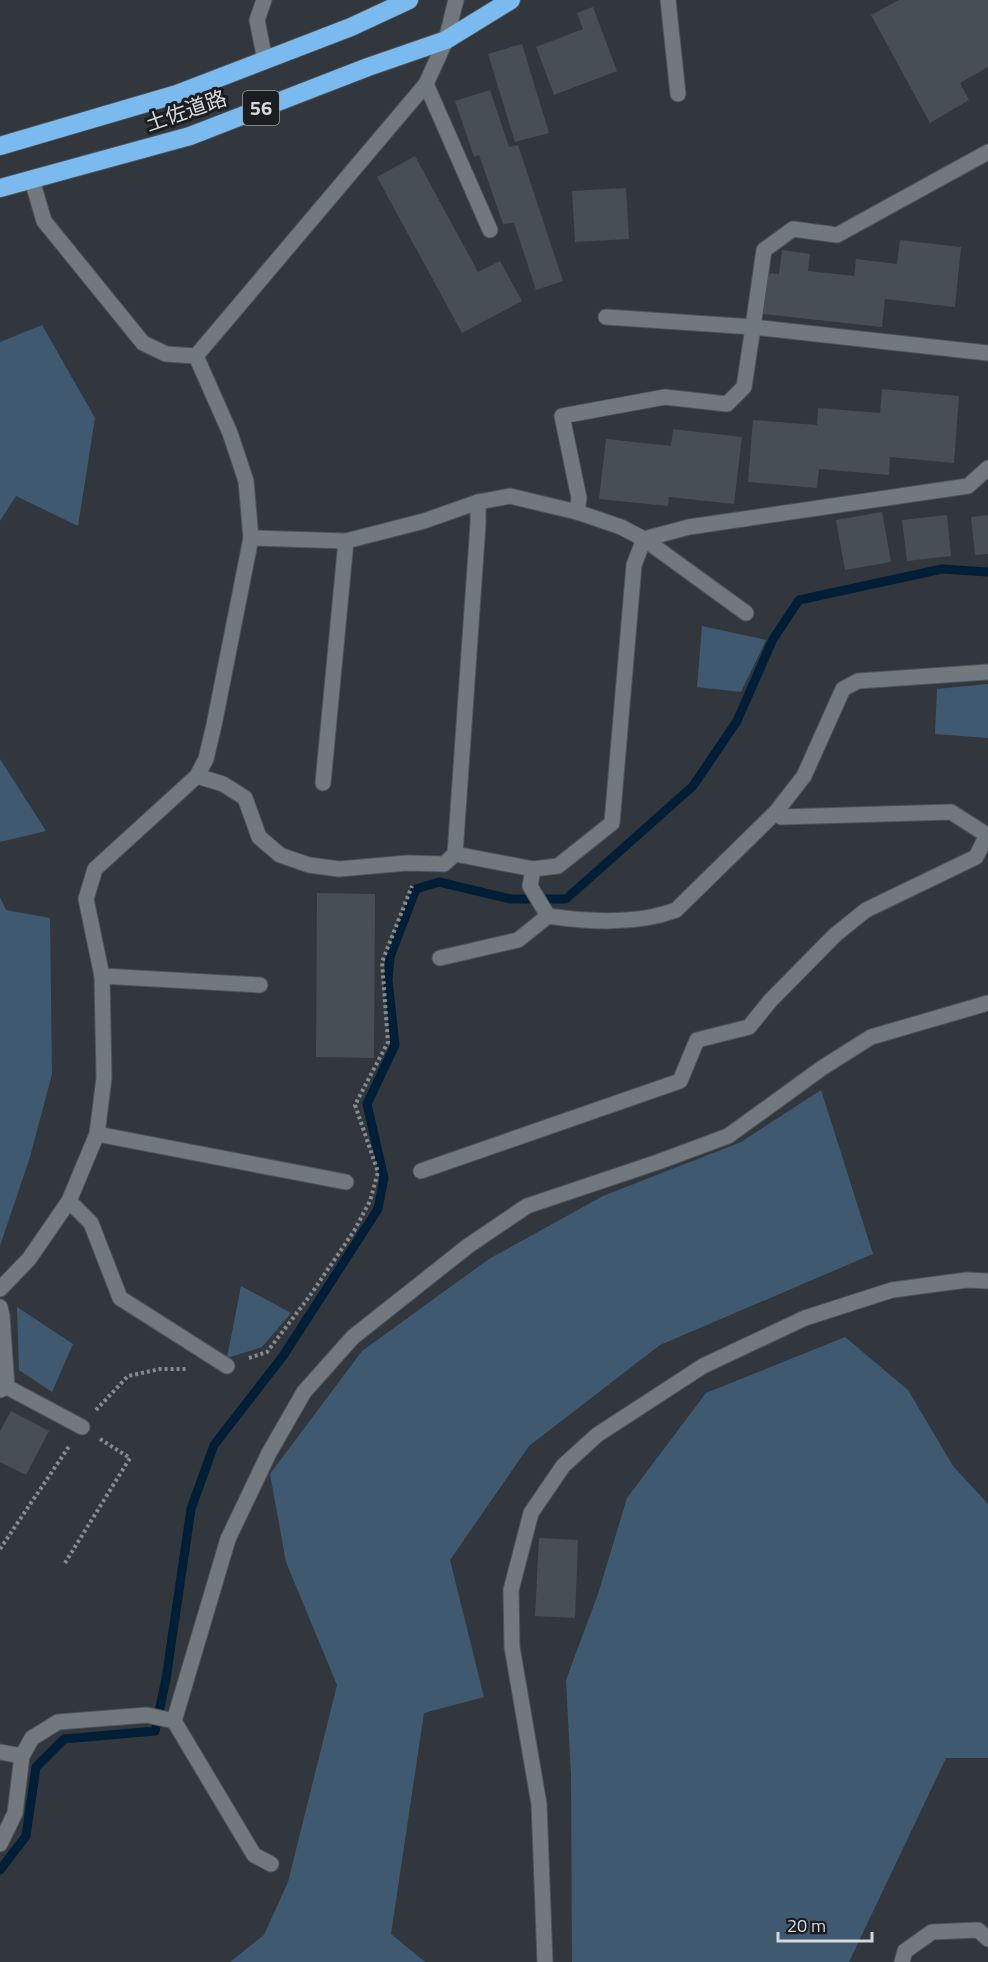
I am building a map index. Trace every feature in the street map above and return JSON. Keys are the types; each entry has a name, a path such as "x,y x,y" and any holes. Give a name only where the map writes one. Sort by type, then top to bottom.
{"highway":[{"name":"土佐道路","path":"2,142 177,94 351,27 409,0"},
{"name":"土佐道路","path":"0,188 190,136 368,67 446,40 511,0"}],"street":[{"path":"264,0 258,20 265,60"},
{"path":"196,356 426,84 446,40 456,0"},
{"path":"668,0 678,93"},
{"path":"426,84 490,230"},
{"path":"577,512 579,498 562,416 665,397 727,404 744,387 764,250 793,229 837,235 988,152"},
{"path":"32,180 44,220 143,343 166,354 196,356"},
{"path":"606,317 753,327 988,353"},
{"path":"0,1289 29,1259 69,1201 97,1134 104,1078 102,976 86,899 95,869 197,776 206,759 214,724 251,538 246,481 230,433 196,356"},
{"path":"644,539 689,527 968,486 988,468"},
{"path":"251,538 346,541 424,521 478,502 510,496 577,512 621,527 644,539 746,612"},
{"path":"197,776 223,784 245,798 259,837 280,855 309,865 339,869 407,862 444,864 456,854 478,502"},
{"path":"456,854 532,869 558,866 612,823 634,565 644,539"},
{"path":"323,783 346,541"},
{"path":"532,869 530,886 546,913 582,921 656,917 676,910 776,812 804,776 843,689 858,681 988,672"},
{"path":"421,1171 680,1082 697,1040 749,1027 770,1001 835,935 866,910 976,857 987,835 951,812 780,818 776,812"},
{"path":"440,958 518,940 546,913"},
{"path":"102,976 260,985"},
{"path":"174,1721 228,1539 269,1453 304,1392 353,1337 468,1246 527,1206 728,1136 822,1068 871,1037 988,1003"},
{"path":"97,1134 346,1182"},
{"path":"69,1201 91,1223 120,1298 227,1366"},
{"path":"545,1962 539,1804 512,1647 511,1590 531,1514 563,1466 597,1435 703,1366 805,1318 892,1290 967,1280 988,1281"},
{"path":"0,1307 3,1389 82,1427"},
{"path":"0,1844 15,1813 22,1756 32,1738 58,1722 147,1715 174,1721 254,1855 271,1864"},
{"path":"0,1752 22,1756"},
{"path":"902,1962 905,1951 932,1932 978,1930 988,1939"}],"path":[{"path":"0,1549 82,1427 130,1458 65,1563"}],"shaded area":[{"path":"42,325 95,418 78,526 16,496 0,521 0,342"},
{"path":"702,626 766,640 741,692 697,687"},
{"path":"988,684 988,738 935,734 937,689"},
{"path":"0,759 46,831 0,842"},
{"path":"0,897 6,910 50,918 52,1074 30,1157 0,1246"},
{"path":"821,1090 873,1254 660,1345 529,1446 450,1560 484,1697 424,1713 391,1934 425,1962 230,1962 264,1935 288,1882 337,1685 286,1562 270,1474 362,1351 489,1259 603,1196 741,1142"},
{"path":"241,1286 291,1313 262,1347 227,1358"},
{"path":"17,1307 73,1344 52,1392 19,1370"},
{"path":"845,1337 908,1390 953,1466 988,1504 988,1758 946,1758 849,1962 572,1962 571,1775 566,1680 598,1594 627,1498 706,1393"}],"building":[{"path":"899,0 988,0 988,67 960,83 969,100 930,123 871,15"},
{"path":"593,7 617,71 554,95 536,47 583,29 577,13"},
{"path":"522,44 549,133 515,142 488,54"},
{"path":"490,90 509,147 518,145 563,281 536,290 514,223 503,224 479,155 474,157 455,101"},
{"path":"415,156 478,272 500,261 522,301 462,333 377,177"},
{"path":"626,188 629,239 575,242 572,191"},
{"path":"900,240 961,247 955,307 885,299 882,327 763,314 767,273 779,274 782,250 810,254 808,271 854,276 856,259 897,264"},
{"path":"882,389 959,396 954,463 890,457 889,475 819,469 817,488 748,482 753,420 817,425 818,408 880,413"},
{"path":"673,429 742,437 734,504 669,497 668,506 599,499 606,439 671,446"},
{"path":"882,512 891,562 845,570 836,520"},
{"path":"947,515 951,556 907,561 902,520"},
{"path":"988,515 988,554 975,555 971,517"},
{"path":"317,893 375,894 374,1058 316,1057"},
{"path":"11,1411 49,1431 26,1475 0,1462 0,1431"},
{"path":"539,1538 578,1540 575,1618 535,1616"}],"waterway":[{"path":"0,1870 26,1836 36,1767 64,1739 155,1731 166,1679 191,1509 214,1445 283,1356 378,1209 384,1178 367,1104 395,1045 388,980 390,957 416,889 439,882 511,899 566,899 693,786 737,721 773,639 799,600 942,569 988,572"}]}
